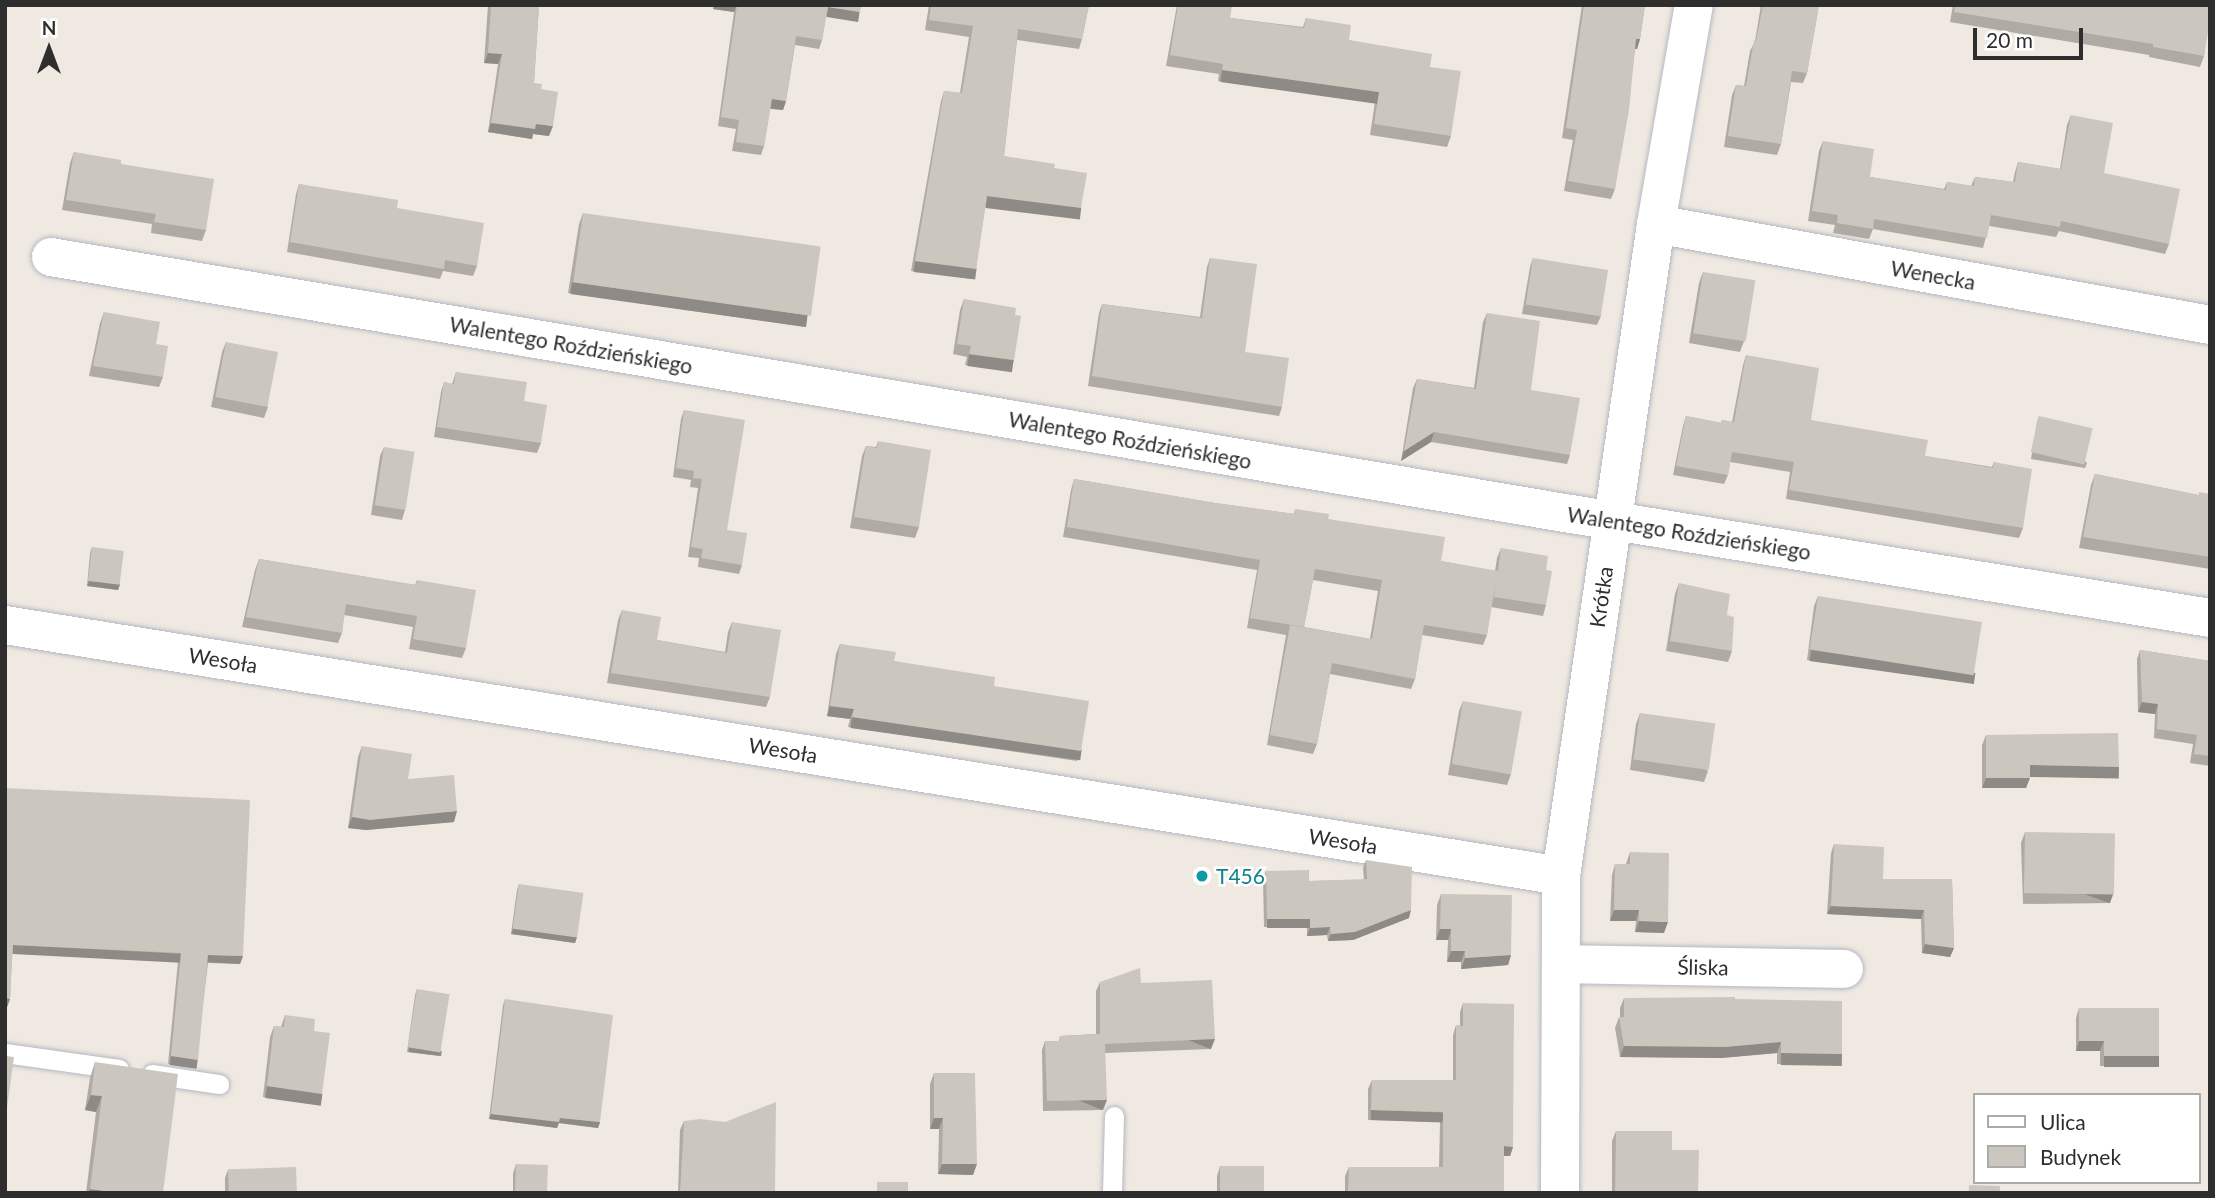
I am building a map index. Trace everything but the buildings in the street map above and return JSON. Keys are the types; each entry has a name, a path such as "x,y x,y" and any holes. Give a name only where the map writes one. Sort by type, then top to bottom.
{"street":[{"name":"Krótka","path":"1560,1193 1561,876 1656,224 1694,5"},
{"name":"Wenecka","path":"1656,224 2210,325"},
{"name":"Walentego Roździeńskiego","path":"51,257 1612,521 2210,618"},
{"name":"Wesoła","path":"5,625 1561,876"},
{"name":"Śliska","path":"1561,964 1844,969"}],"lane":[{"path":"5,1053 219,1084"},
{"path":"1112,1193 1114,1116"}],"place":[{"name":"T456","path":"1202,876"}]}
